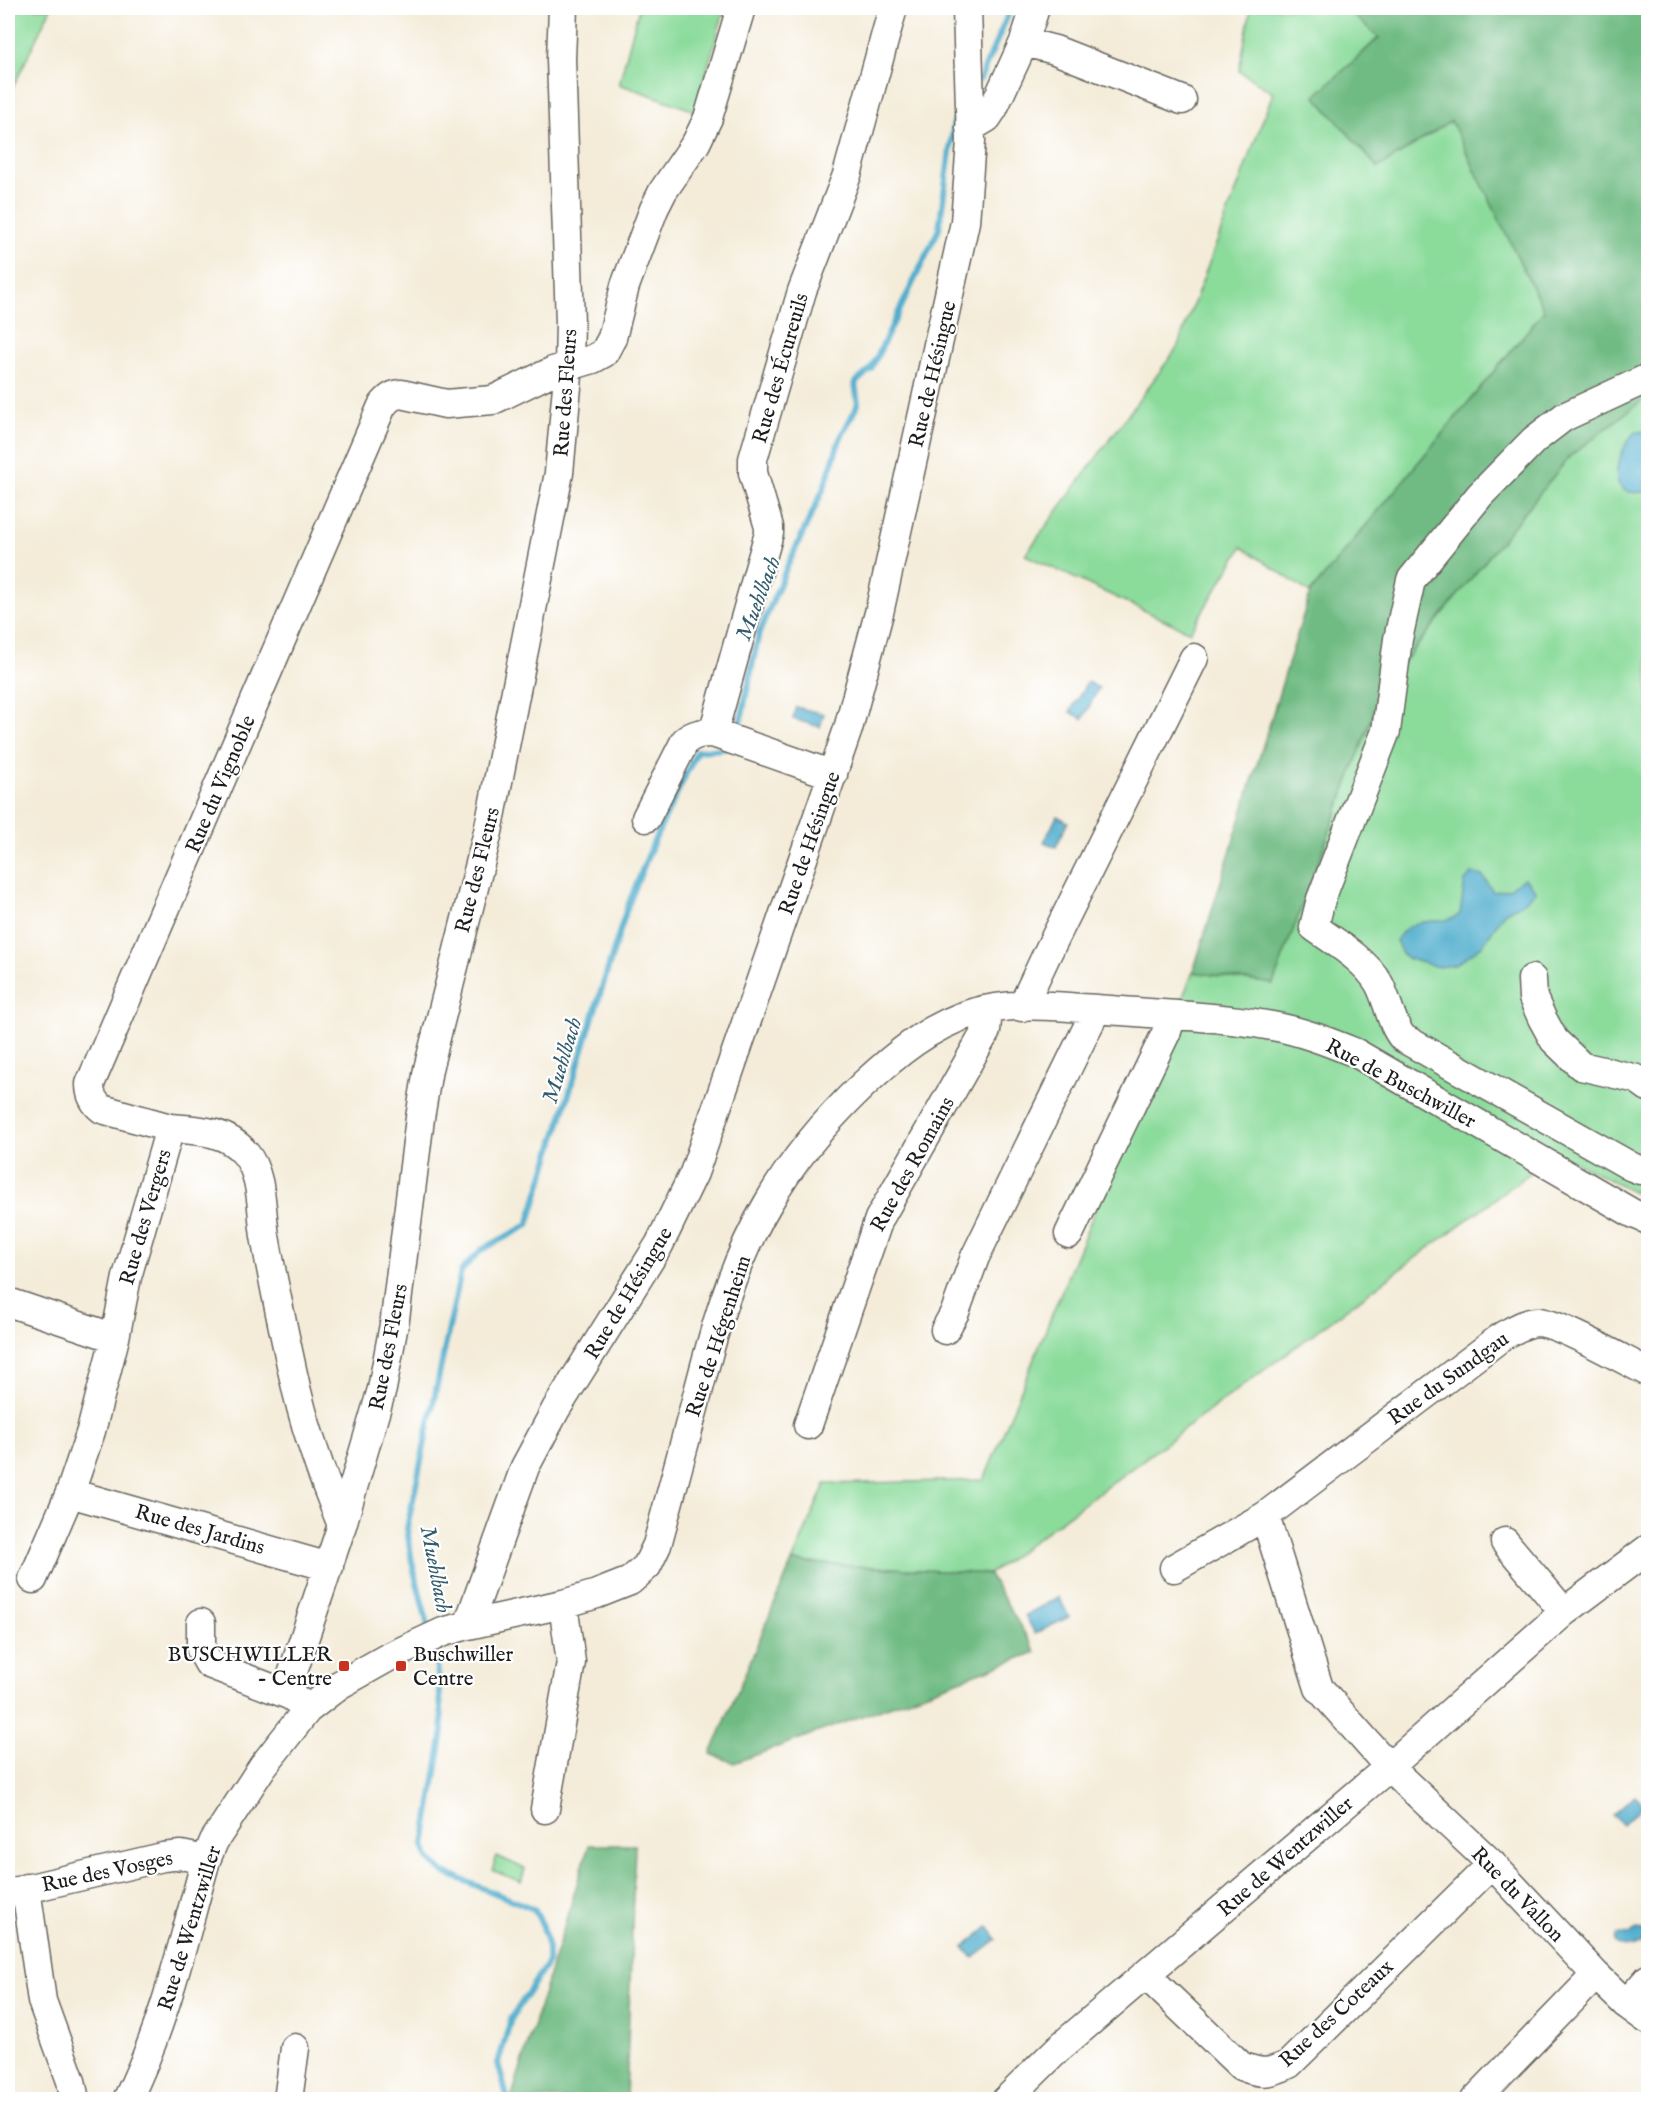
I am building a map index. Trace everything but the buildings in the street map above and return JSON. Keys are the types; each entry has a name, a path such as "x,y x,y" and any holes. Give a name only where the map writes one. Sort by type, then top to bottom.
{"street":[{"name":"Rue des Fleurs","path":"298,1703 292,1675 329,1567 382,1389 395,1319 428,1068 488,832 560,473 569,365 561,58 563,8"},
{"path":"569,365 593,359 609,347 626,286 654,209 663,191 696,143 708,118 741,8"},
{"name":"Rue des Écureuils","path":"728,738 769,533 753,473 753,459 802,291 847,175 892,8"},
{"name":"Rue de Hésingue","path":"456,1629 525,1467 556,1409 659,1245 694,1173 833,775 861,687 960,245 968,191 967,8"},
{"path":"969,123 987,118 993,109 1024,42 1035,8"},
{"path":"1024,42 1050,48 1182,100"},
{"name":"Rue du Vignoble","path":"170,1128 102,1108 95,1103 90,1094 90,1084 382,406 393,394 446,404 484,402 502,397 553,370 569,365"},
{"path":"1648,378 1564,417 1534,440 1480,495 1411,580 1398,639 1386,731 1321,899 1314,927 1358,958 1369,969 1379,983 1396,1029 1403,1038 1632,1167 1648,1170"},
{"path":"1036,1007 1046,956 1194,658"},
{"path":"646,818 685,741 692,735 702,733 728,738 833,775"},
{"path":"1532,979 1533,998 1554,1040 1581,1066 1637,1079 1648,1087"},
{"name":"Rue de Hégenheim","path":"456,1629 597,1594 630,1581 647,1566 657,1545 702,1374 723,1306 753,1233 766,1206 787,1173 813,1137 834,1114 915,1041 951,1021 988,1010 1036,1007"},
{"name":"Rue de Buschwiller","path":"1036,1007 1172,1015 1272,1026 1318,1038 1356,1053 1632,1213 1648,1220"},
{"name":"Rue des Romains","path":"807,1425 879,1220 986,1031 988,1010"},
{"path":"945,1330 956,1312 975,1257 1096,1010"},
{"path":"1069,1234 1167,1032 1172,1015"},
{"name":"Rue des Vergers","path":"33,1579 70,1493 91,1431 115,1338 127,1277 170,1128 204,1130 226,1137 245,1152 254,1167 304,1418 342,1525"},
{"path":"8,1302 115,1338"},
{"name":"Rue du Sundgau","path":"1174,1568 1265,1516 1504,1335 1521,1326 1539,1322 1558,1327 1648,1372"},
{"name":"Rue des Jardins","path":"70,1493 329,1567"},
{"path":"1265,1516 1319,1688 1389,1767"},
{"path":"1505,1542 1564,1612"},
{"name":"Rue de Wentzwiller","path":"1018,2096 1059,2048 1389,1767 1564,1612 1648,1549"},
{"path":"545,1809 571,1662 562,1604"},
{"path":"201,1623 201,1650 209,1664 298,1703"},
{"name":"Rue de Wentzwiller","path":"127,2100 148,2053 168,1997 206,1860 214,1841 263,1766 298,1703 339,1685 363,1670 410,1647 456,1629"},
{"name":"Rue du Vallon","path":"1389,1767 1492,1864 1596,1975 1626,2004 1648,2020"},
{"name":"Rue des Vosges","path":"17,1891 163,1857 181,1855 206,1860"},
{"name":"Rue des Coteaux","path":"1146,1975 1241,2066 1258,2073 1276,2070 1288,2064 1492,1864"},
{"path":"17,1891 42,2001 71,2081 75,2100"},
{"path":"1475,2100 1596,1975"},
{"path":"1626,2004 1648,1979"},
{"path":"288,2100 295,2048"}],"green space":[{"path":"8,8 51,8 8,98"},
{"path":"639,8 725,8 695,111 619,84"},
{"path":"1251,8 1346,8 1379,37 1316,97 1451,120 1544,311 1310,593 1242,547 1190,632 1025,555 1177,348 1273,93 1239,71"},
{"path":"1346,8 1648,8 1648,396 1569,457 1383,688 1273,984 1193,972 1310,593 1544,311 1451,121 1378,168 1315,96 1379,38"},
{"path":"1648,396 1648,1199 1557,1153 989,1574 792,1562 825,1484 984,1480 1193,972 1273,984 1383,688 1569,457"},
{"path":"792,1562 989,1574 1036,1652 734,1763 711,1754"},
{"path":"589,1845 635,1845 626,2099 511,2099"},
{"path":"497,1856 525,1869 521,1882 492,1870"}],"water":[{"path":"1648,431 1648,491 1629,492 1623,489 1617,478 1619,462 1630,437 1637,432"},
{"path":"1087,682 1099,688 1083,719 1070,712"},
{"path":"796,707 824,714 820,727 793,719"},
{"path":"1057,816 1068,822 1056,847 1044,842"},
{"path":"1472,873 1483,876 1493,892 1509,889 1524,878 1536,891 1523,903 1504,913 1482,946 1455,965 1438,967 1409,959 1402,954 1396,941 1411,926 1445,920 1460,914 1465,881"},
{"path":"1059,1597 1069,1617 1035,1634 1025,1615"},
{"path":"1635,1795 1644,1804 1623,1825 1613,1815"},
{"path":"988,1927 997,1939 973,1958 964,1947"},
{"path":"1637,1930 1643,1931 1646,1936 1641,1944 1627,1948 1615,1942 1616,1936 1620,1933 1630,1934"}],"waterway":[{"name":"Muehlbach","path":"980,79 1011,8"},
{"name":"Muehlbach","path":"738,735 759,633 824,488 840,439 858,404 855,383 871,369 939,229 954,122 959,114"},
{"name":"Muehlbach","path":"429,1630 412,1562 407,1528 461,1271 481,1250 528,1225 627,908 654,841 697,751 724,749"},
{"name":"Muehlbach","path":"433,1645 443,1731 424,1845 428,1858 443,1872 534,1909 543,1926 548,1949 548,1962 511,2019 498,2063 508,2100"}],"place":[{"name":"BUSCHWILLER - Centre","path":"344,1666"},
{"name":"Buschwiller Centre","path":"401,1666"}]}
